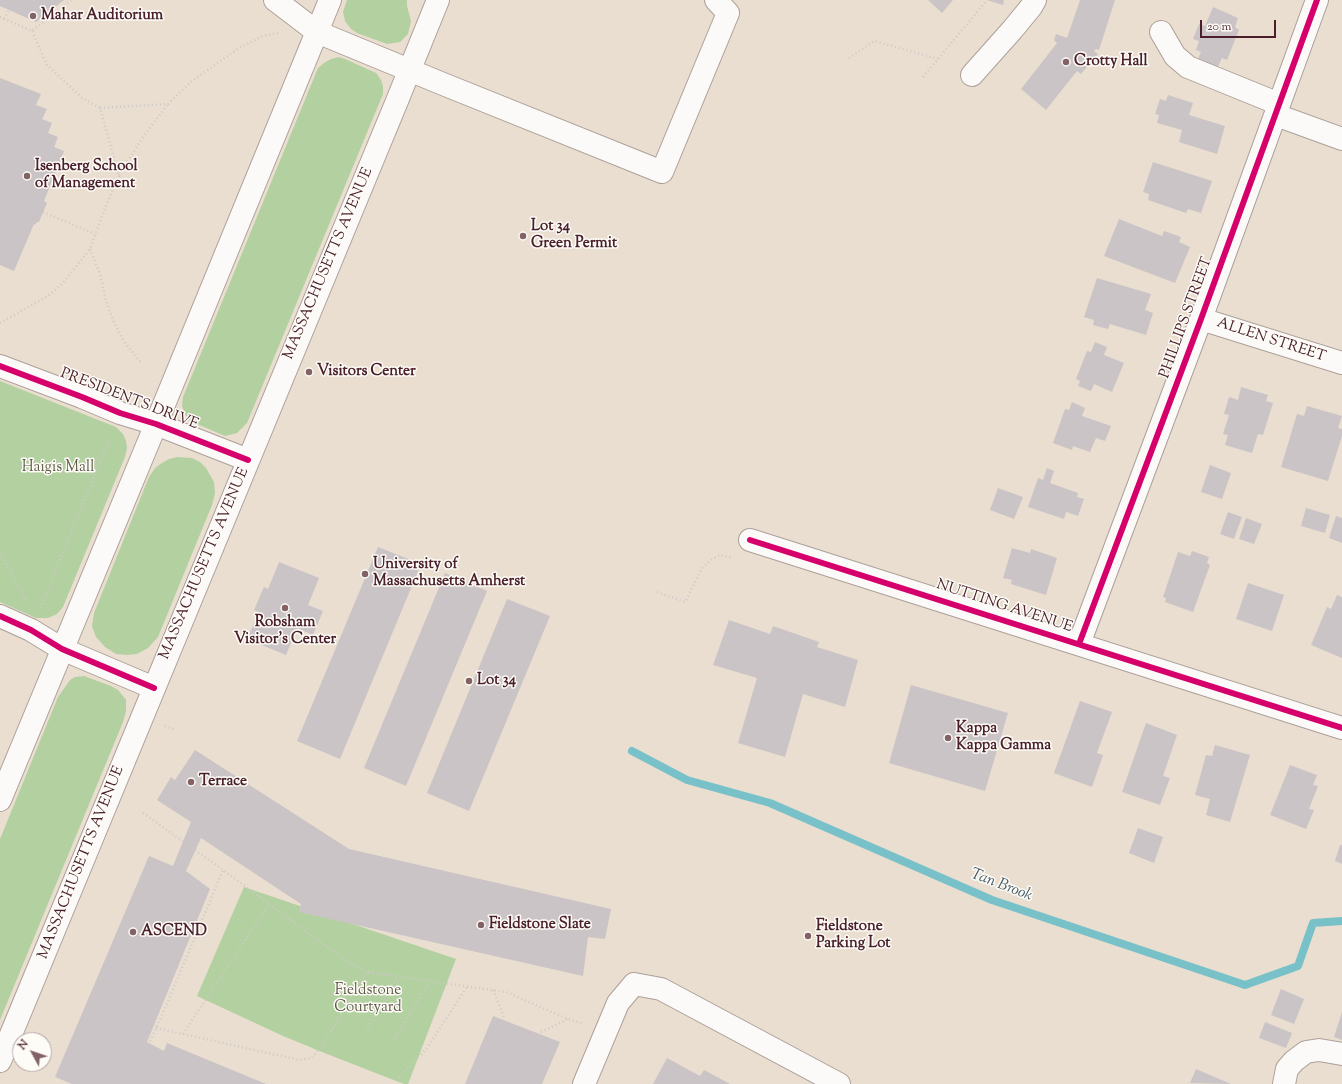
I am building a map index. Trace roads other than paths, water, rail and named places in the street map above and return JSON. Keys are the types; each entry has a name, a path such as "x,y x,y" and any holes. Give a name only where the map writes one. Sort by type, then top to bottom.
{"main road":[{"path":"275,0 317,32 662,172 728,13 716,0"},
{"path":"0,800 330,0"},
{"name":"MASSACHUSETTS AVENUE","path":"0,1061 438,0"},
{"path":"972,75 1014,28 1035,0"},
{"name":"PHILLIPS STREET","path":"1079,644 1201,319 1277,110 1310,2"},
{"path":"1161,32 1175,56 1188,67 1277,110 1342,139"},
{"name":"ALLEN STREET","path":"1201,319 1342,363"},
{"name":"PRESIDENTS DRIVE","path":"0,366 120,413 156,424 248,460"},
{"name":"NUTTING AVENUE","path":"750,540 1342,728"},
{"path":"0,616 31,630 62,649 154,688"},
{"path":"584,1084 618,1003 634,984 662,989 839,1084"},
{"path":"1284,1084 1287,1069 1294,1061 1306,1052 1319,1050 1342,1054"}],"waterway":[{"name":"Tan Brook","path":"632,751 687,780 770,803 992,900 1245,985 1298,966 1313,923 1342,921"}],"place":[{"name":"Mahar Auditorium","path":"33,16"},
{"name":"Crotty Hall","path":"1066,62"},
{"name":"Isenberg School of Management","path":"27,176"},
{"name":"Lot 34 Green Permit","path":"523,236"},
{"name":"Visitors Center","path":"309,372"},
{"name":"University of Massachusetts Amherst","path":"365,574"},
{"name":"Robsham Visitor's Center","path":"285,608"},
{"name":"Lot 34","path":"469,681"},
{"name":"Kappa Kappa Gamma","path":"948,738"},
{"name":"Terrace","path":"191,782"},
{"name":"Fieldstone Slate","path":"481,925"},
{"name":"ASCEND","path":"133,932"},
{"name":"Fieldstone Parking Lot","path":"808,936"}],"park label":[{"name":"Haigis Mall","path":"58,468"},
{"name":"Fieldstone Courtyard","path":"368,1000"}]}
